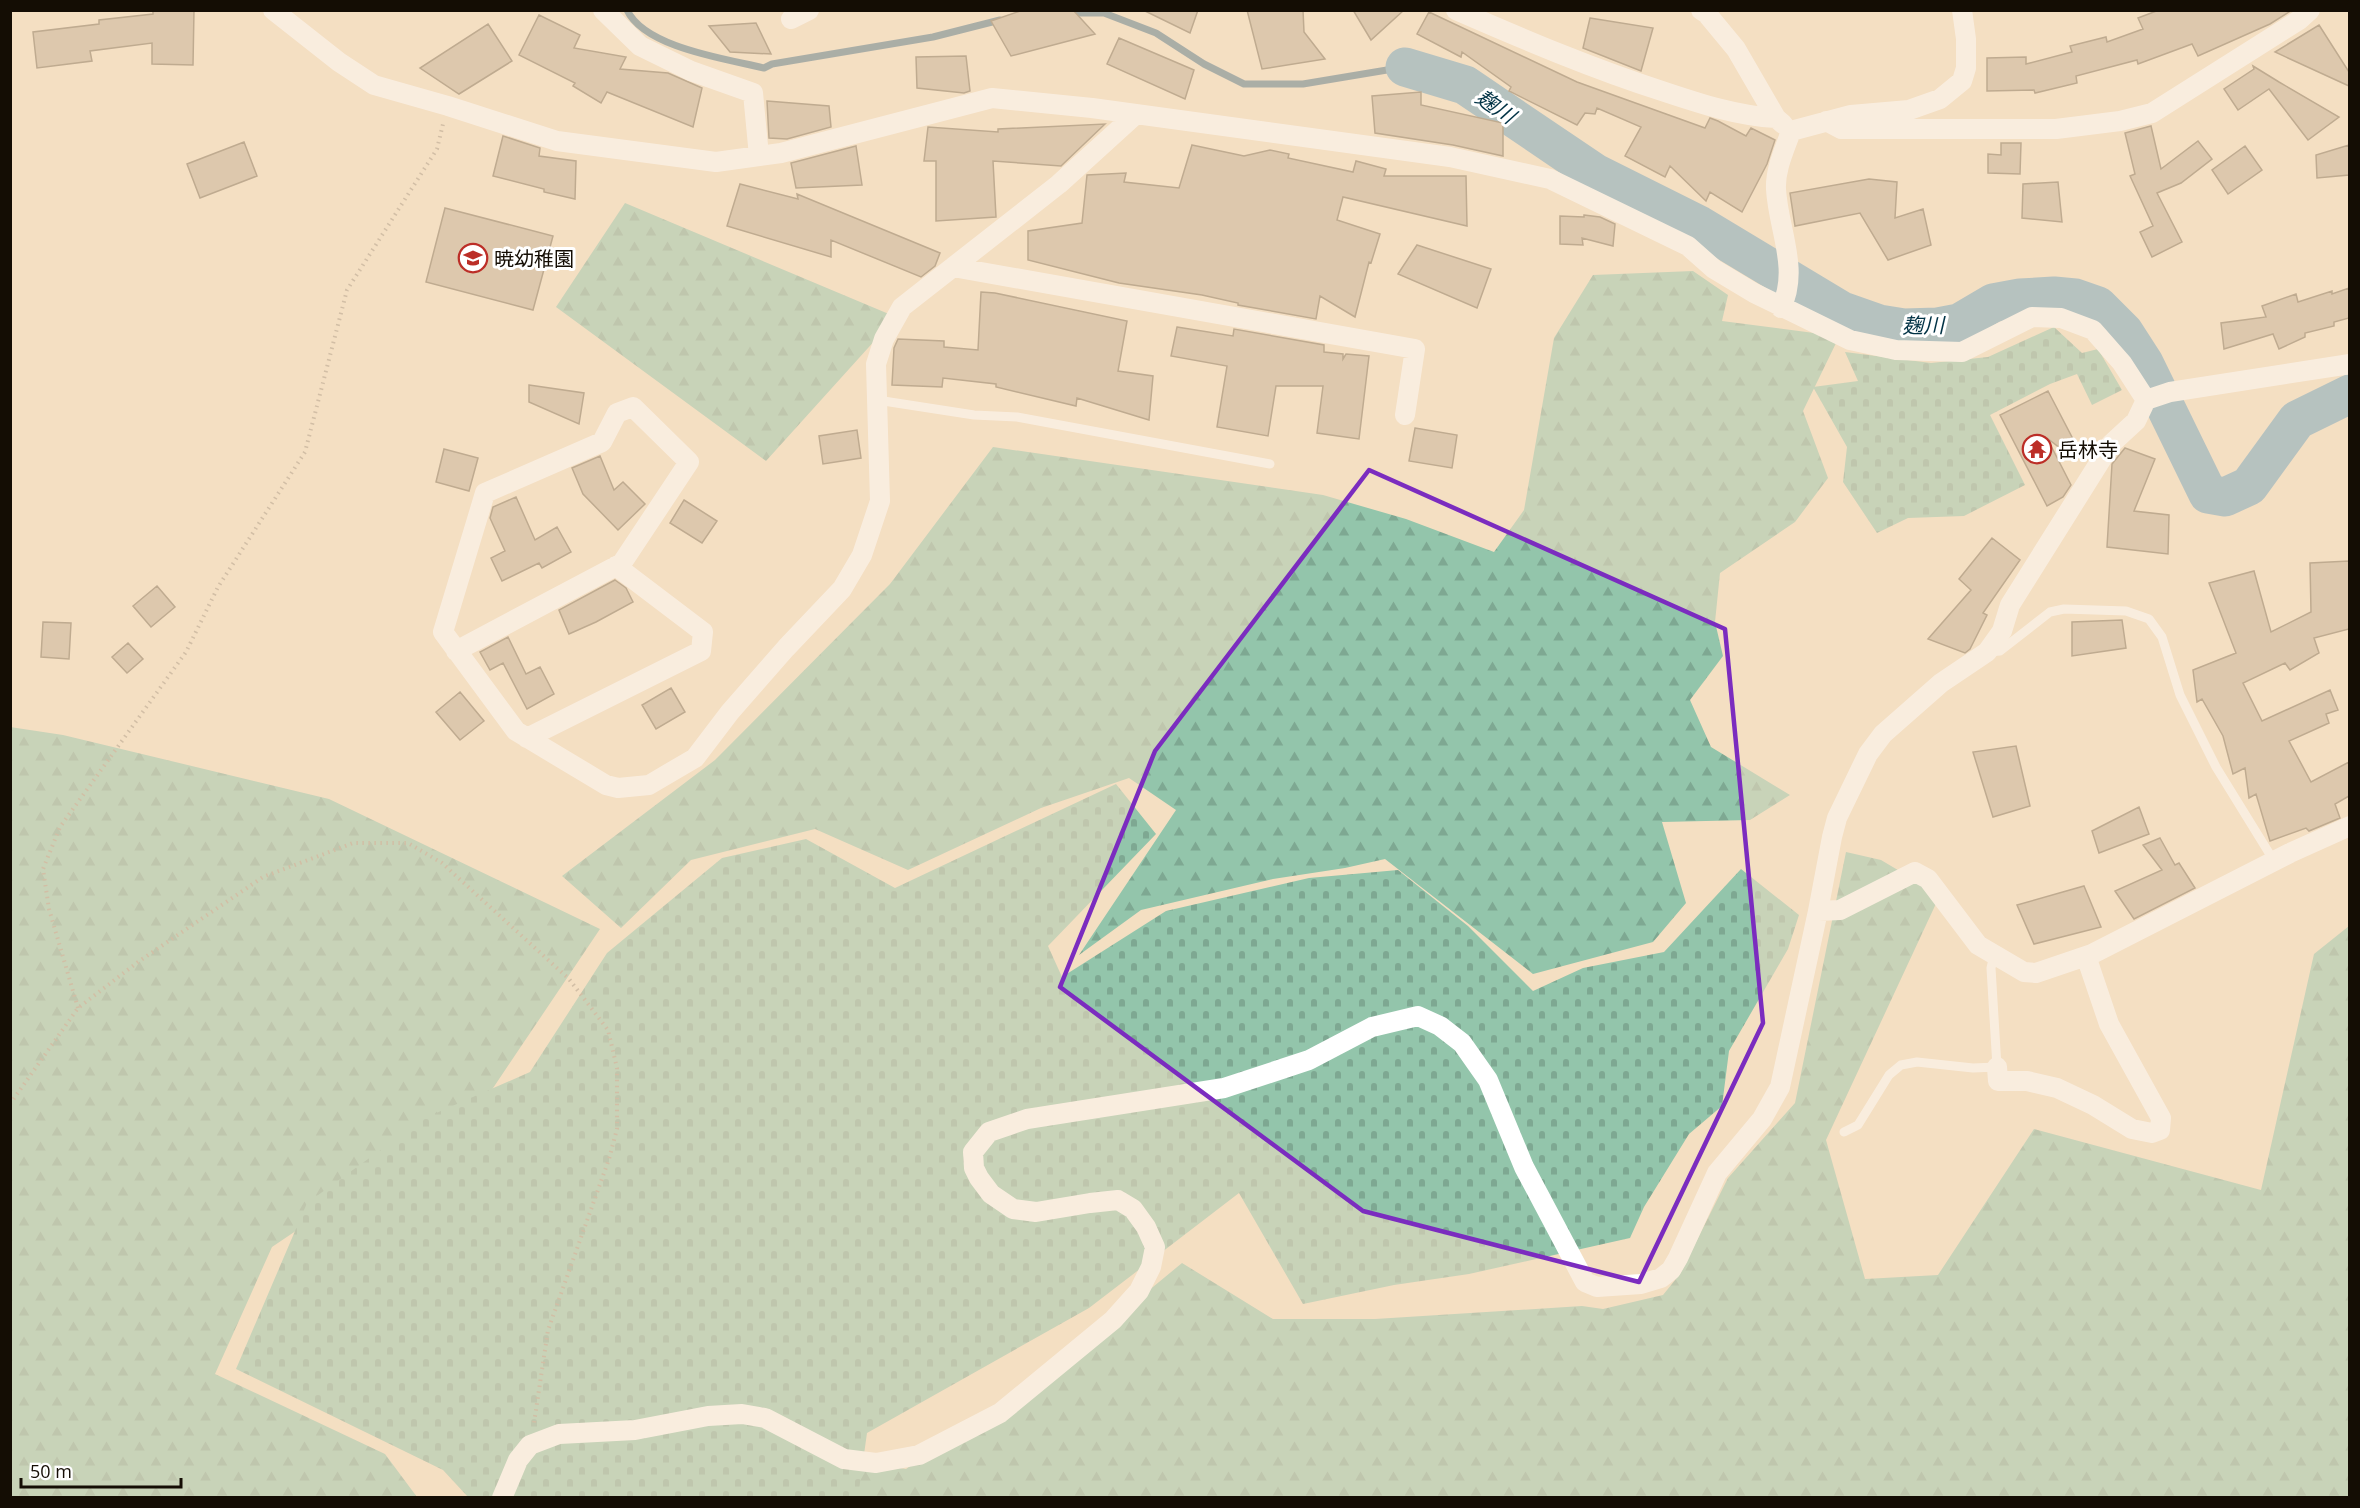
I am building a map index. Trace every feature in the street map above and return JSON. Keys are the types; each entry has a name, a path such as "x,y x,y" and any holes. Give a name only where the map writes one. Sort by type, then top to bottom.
{"street":[{"path":"273,10 339,62 374,85 557,141 716,162 781,153 992,98 1136,114 1450,157 1550,179 1688,246 1714,269 1784,303 1850,340 1907,351 1962,352 2032,317 2061,318 2093,330 2122,363 2148,399"},
{"path":"603,10 640,46 691,71 753,93 759,156"},
{"path":"791,19 809,10"},
{"path":"1456,10 1611,74 1700,104 1757,117 1776,118"},
{"path":"1701,10 1736,49 1776,118 1791,130"},
{"path":"1791,130 1851,115 1908,110 1940,99 1962,81 1966,68 1966,39 1962,10"},
{"path":"1826,121 1841,129 2056,129 2142,116 2152,113 2299,20 2310,10"},
{"path":"456,651 622,563 689,462 633,407 617,413 602,442 485,493 443,632 456,651 516,731 606,786 618,788 648,785 695,758 730,712 786,648 842,590 862,555 880,501 876,364 884,339 902,307 1059,184 1136,114"},
{"path":"1784,303 1789,266 1776,190 1777,172 1791,130"},
{"path":"953,267 1415,349 1406,415"},
{"path":"502,1497 518,1460 530,1445 559,1434 635,1430 708,1416 742,1414 765,1418 844,1459 876,1463 919,1455 1000,1413 1113,1320 1139,1291 1151,1267 1155,1247 1146,1227 1133,1209 1118,1200 1036,1212 1013,1209 990,1194 974,1168 973,1152 989,1132 1027,1119 1224,1088 1309,1060 1372,1027 1418,1016 1440,1026 1462,1043 1488,1080 1524,1167 1585,1282 1597,1287 1641,1284 1661,1278 1671,1270 1678,1258 1717,1173 1762,1119 1777,1094 1837,818 1868,754 1882,734 1932,691 1987,652 2002,630 2010,605 2111,444 2136,421 2148,399 2170,392 2349,364"},
{"path":"527,738 701,651 703,632 616,566"},
{"path":"1818,911 1840,910 1915,872 1928,879 1978,945 2024,972 2036,973 2086,956 2274,861 2349,826"},
{"path":"1997,1067 1998,1081 2027,1081 2057,1088 2093,1105 2132,1129 2152,1133 2160,1131 2161,1118 2109,1024 2086,956"}],"lane":[{"path":"877,400 974,415 1017,417 1270,464"},
{"path":"1987,652 2000,651 2050,612 2064,609 2126,611 2150,619 2162,637 2180,695 2211,756 2274,861"},
{"path":"1844,1132 1858,1125 1889,1075 1901,1065 1917,1062 1973,1068 1997,1067 1991,968 1994,955"}],"path":[{"path":"78,1008 49,909 43,869 60,827 186,652 219,587 305,452 347,290 437,149 448,106"},
{"path":"10,1104 78,1008 138,962 262,877 353,843 408,843 442,863 569,979 608,1030 616,1068 616,1129 609,1159 548,1330 530,1445"}],"highlighted area":[{"path":"1369,470 1725,629 1763,1023 1639,1282 1363,1211 1060,987 1155,751"}],"green space":[{"path":"625,203 896,317 766,461 556,307"},
{"path":"1693,271 1728,295 1722,321 1814,333 1838,339 1803,411 1828,478 1795,522 1720,573 1715,622 1723,656 1690,700 1711,747 1790,795 1750,820 1662,822 1686,903 1653,942 1533,974 1385,859 1345,868 1273,879 1141,910 1079,955 1176,810 1129,778 1041,808 908,870 815,829 691,860 621,928 562,876 715,760 890,584 993,447 1323,495 1406,519 1494,552 1524,510 1554,338 1593,275"},
{"path":"2054,327 2082,353 2098,349 2122,390 2092,405 2077,374 2050,384 1990,415 2025,485 1964,516 1908,518 1877,533 1843,482 1847,447 1813,387 1858,381 1845,352 1931,363 1988,357"},
{"path":"10,727 63,735 329,799 600,929 481,1106 272,1247 215,1374 385,1454 417,1497 11,1497"},
{"path":"1116,784 1156,834 1048,946 1062,977 1166,911 1309,878 1398,870 1468,926 1533,991 1583,968 1664,952 1741,869 1799,915 1788,949 1729,1051 1722,1106 1689,1134 1644,1207 1630,1238 1469,1274 1394,1285 1303,1304 1239,1193 1089,1308 867,1433 858,1497 468,1497 443,1470 236,1369 307,1203 425,1118 530,1072 607,953 722,858 806,839 895,888"},
{"path":"1846,852 1881,860 1940,895 1826,1140 1865,1279 1938,1275 2034,1129 2261,1190 2314,954 2349,926 2349,1497 838,1498 844,1459 906,1469 1090,1339 1182,1263 1273,1319 1375,1319 1582,1306 1603,1309 1663,1295 1680,1274 1728,1178 1795,1103"}],"building":[{"path":"153,10 194,10 193,65 152,64 152,43 90,51 92,61 37,68 33,32 99,24 99,20 153,14"},
{"path":"1023,10 1073,10 1095,34 1011,56 991,21"},
{"path":"1143,10 1198,10 1190,33"},
{"path":"1247,10 1303,10 1304,32 1325,59 1262,69"},
{"path":"1353,10 1404,10 1371,40"},
{"path":"2159,10 2292,10 2270,24 2198,56 2192,44 2138,64 2137,60 2076,76 2077,83 2035,93 2034,90 1987,91 1987,58 2026,57 2026,64 2072,52 2070,46 2106,37 2107,42 2143,29 2138,18"},
{"path":"1429,12 1577,82 1705,128 1710,118 1746,136 1751,128 1775,140 1767,164 1742,212 1710,192 1706,201 1670,166 1665,177 1625,156 1641,127 1597,108 1595,114 1585,113 1577,125 1509,91 1511,87 1462,52 1461,57 1417,34"},
{"path":"539,15 580,35 574,48 626,57 620,69 668,73 702,88 693,127 607,92 601,103 573,86 575,83 519,55"},
{"path":"1590,18 1653,28 1641,71 1583,48"},
{"path":"756,23 771,54 730,52 709,26"},
{"path":"488,24 512,61 459,94 420,68"},
{"path":"2319,25 2349,72 2349,86 2275,52"},
{"path":"1119,38 1194,70 1185,99 1107,64"},
{"path":"966,56 970,91 964,93 917,88 916,57"},
{"path":"2253,66 2339,117 2308,140 2269,89 2238,110 2224,89 2254,69"},
{"path":"1421,92 1421,105 1503,123 1503,156 1453,145 1375,133 1372,96"},
{"path":"767,101 829,106 831,127 787,139 769,138"},
{"path":"1105,124 1061,166 993,161 996,217 936,221 936,161 924,161 928,127 998,132 998,129"},
{"path":"2151,126 2161,169 2198,141 2212,159 2181,183 2157,193 2182,242 2152,257 2140,232 2153,226 2130,176 2135,174 2125,133"},
{"path":"503,136 540,148 539,156 576,161 575,199 493,176"},
{"path":"244,142 257,176 200,198 187,164"},
{"path":"2001,143 2021,143 2020,174 1988,173 1988,154 2001,155"},
{"path":"1192,145 1244,156 1270,150 1289,154 1288,158 1353,172 1356,161 1386,169 1384,176 1466,176 1467,226 1343,197 1337,220 1380,234 1371,263 1369,262 1355,317 1320,296 1316,319 1238,305 1238,303 1202,295 1119,283 1028,260 1028,231 1082,223 1087,175 1126,173 1124,182 1179,188"},
{"path":"2349,145 2349,175 2317,178 2316,155"},
{"path":"856,146 862,185 796,188 791,163"},
{"path":"2245,146 2262,170 2228,194 2212,170"},
{"path":"1869,179 1897,182 1895,218 1923,209 1931,245 1888,260 1860,213 1795,226 1790,193"},
{"path":"2058,182 2062,222 2022,218 2023,184"},
{"path":"740,184 798,199 797,194 940,253 935,266 921,277 831,240 831,257 727,226"},
{"path":"445,208 553,236 533,310 426,282"},
{"path":"1584,215 1600,217 1615,224 1613,246 1582,238 1583,245 1560,244 1560,216 1584,217"},
{"path":"1417,245 1491,269 1477,308 1398,274"},
{"path":"2349,288 2349,318 2334,322 2334,326 2305,333 2305,337 2279,349 2273,334 2224,349 2221,323 2266,317 2262,306 2296,294 2298,302"},
{"path":"981,292 1127,321 1118,371 1153,376 1149,420 1077,398 1076,406 996,387 996,384 943,378 942,387 892,385 894,348 898,339 944,341 944,347 978,350"},
{"path":"1177,327 1233,336 1234,329 1324,345 1324,352 1343,354 1343,359 1346,354 1369,356 1359,439 1317,433 1323,386 1276,386 1268,436 1217,427 1227,366 1171,356"},
{"path":"529,385 584,393 579,424 529,402"},
{"name":"岳林寺","path":"2048,391 2074,441 2060,448 2047,438 2071,485 2063,497 2047,506 2000,415"},
{"path":"1415,428 1457,435 1452,468 1409,461"},
{"path":"857,430 861,458 823,464 819,436"},
{"path":"2125,448 2155,459 2134,511 2169,515 2168,554 2107,547 2112,464"},
{"path":"444,449 478,458 469,491 436,482"},
{"path":"600,456 614,490 623,482 645,504 618,530 583,494 572,468"},
{"path":"516,497 535,540 557,527 571,552 542,568 539,563 502,581 491,558 505,551 490,518 493,507"},
{"path":"684,500 717,521 702,543 670,523"},
{"path":"1992,538 2020,560 1983,613 1987,615 1970,649 1965,653 1928,639 1971,590 1959,579"},
{"path":"2349,561 2349,629 2314,638 2319,653 2290,670 2285,663 2243,683 2262,721 2330,690 2338,710 2326,714 2329,723 2289,741 2311,782 2349,762 2349,796 2335,804 2340,818 2309,831 2306,828 2270,841 2256,794 2249,798 2245,768 2233,774 2223,736 2202,699 2197,702 2193,670 2236,653 2209,583 2254,571 2271,632 2311,612 2310,563"},
{"path":"615,580 626,588 633,602 569,634 559,610"},
{"path":"157,586 175,607 151,627 133,606"},
{"path":"2122,620 2126,648 2072,656 2072,622"},
{"path":"43,622 71,623 69,659 41,657"},
{"path":"508,637 526,674 540,667 554,694 527,709 503,663 490,670 480,652"},
{"path":"128,643 143,659 127,673 112,657"},
{"path":"671,688 685,712 656,729 642,705"},
{"path":"460,692 484,721 460,740 436,712"},
{"path":"2016,746 2030,806 1993,817 1973,752"},
{"path":"2139,807 2149,834 2099,853 2092,831"},
{"path":"2160,838 2175,865 2179,863 2195,888 2134,919 2115,891 2162,870 2143,845"},
{"path":"2084,886 2101,927 2034,944 2017,905"}],"waterway":[{"path":"627,10 637,23 651,34 669,43 709,56 764,68 772,64 933,37 1000,20"},
{"path":"1067,13 1104,13 1156,33 1204,64 1244,84 1303,84 1405,67"},
{"name":"麹川","path":"1405,67 1465,85 1595,173 1699,225 1842,311 1879,324 1904,328 1938,327 1959,323 1993,303 2020,298 2054,296 2075,298 2098,306 2124,332 2144,363 2208,494 2225,497 2249,486 2297,420 2350,394"}],"place":[{"name":"暁幼稚園","path":"473,258"},
{"name":"岳林寺","path":"2037,449"}]}
